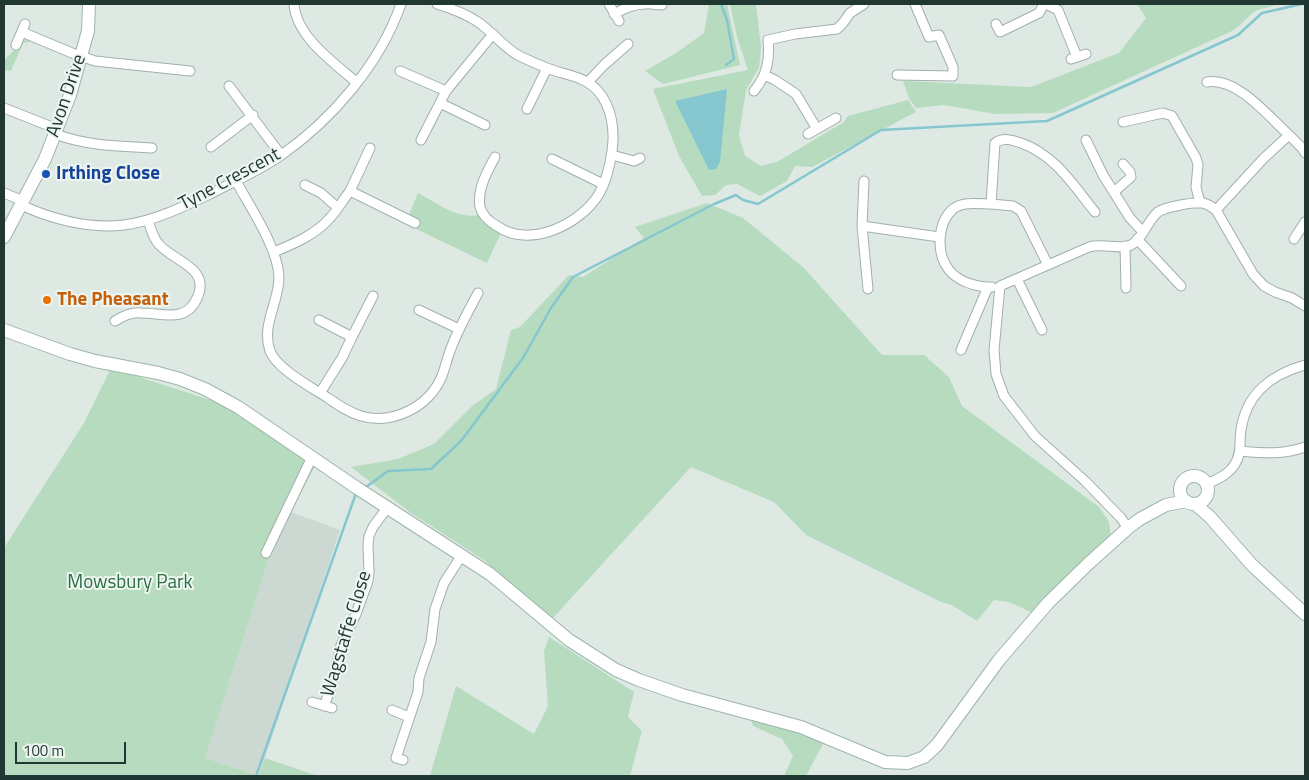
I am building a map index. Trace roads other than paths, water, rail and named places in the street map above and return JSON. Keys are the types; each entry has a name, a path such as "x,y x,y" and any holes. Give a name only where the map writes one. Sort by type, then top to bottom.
{"main road":[{"name":"Avon Drive","path":"4,237 45,158 70,95 88,31 90,4"},
{"path":"4,330 95,361 158,373 205,389 238,407 387,508 490,574 569,640 616,670 675,692 801,727 885,762 908,763 924,757 937,745 999,660 1031,621 1088,564 1128,528 1166,505 1180,489 1184,480 1192,476 1201,477 1207,484 1209,488 1206,498 1210,517"},
{"path":"1180,489 1181,494 1210,517 1246,559 1305,614"},
{"path":"1166,505 1199,504 1206,498"}],"street":[{"path":"294,4 298,20 306,36 356,82"},
{"name":"Tyne Crescent","path":"4,193 44,215 78,224 123,225 148,220 197,200 282,155 338,104 380,50 401,4"},
{"path":"437,4 477,22 516,54 547,68 588,82 598,91 610,115 613,128 612,155 598,195 589,206 565,225 552,231 528,235 514,234 506,232 484,215 480,205 482,184 495,157"},
{"path":"609,4 617,17 631,6 646,4"},
{"path":"650,4 662,5"},
{"path":"754,91 764,75 768,64 768,40 795,34 836,29 850,13 864,4"},
{"path":"897,75 953,76 953,67 939,35 929,37 916,4"},
{"path":"996,24 1000,32 1038,13 1045,4 1058,10 1078,56"},
{"path":"16,45 24,28 81,57 119,64 190,71"},
{"path":"421,140 446,91 493,34"},
{"path":"588,82 628,44"},
{"path":"527,109 547,68"},
{"path":"400,70 446,91"},
{"path":"764,75 796,94 817,129"},
{"path":"1206,82 1223,84 1238,90 1289,135 1305,153"},
{"path":"229,86 282,155"},
{"path":"440,103 485,124"},
{"path":"4,108 75,142 152,148"},
{"path":"1123,122 1163,113 1172,116 1196,158 1198,165 1196,187 1200,203"},
{"path":"211,147 218,136 253,115"},
{"path":"808,134 836,118"},
{"path":"1216,210 1264,158 1289,135"},
{"path":"991,204 994,145 998,140 1007,139 1032,147 1046,155 1059,167 1095,212"},
{"path":"1086,140 1103,175 1140,235 1181,286"},
{"path":"274,252 291,245 328,220 350,191 370,148"},
{"path":"612,155 635,163"},
{"path":"552,159 603,184"},
{"path":"1114,192 1131,177 1130,172 1123,164"},
{"path":"236,181 274,252 279,279 267,328 266,339 271,353 279,364 346,410 363,417 384,418 403,414 413,409 433,391 442,377 458,329 478,293"},
{"path":"864,181 862,226 868,289"},
{"path":"305,185 321,193 338,208"},
{"path":"350,191 415,223"},
{"path":"1048,265 1021,211 1013,206 969,204 954,209 946,220 940,237 943,256 949,270 965,281 988,287 1000,286 1017,279 1096,244 1125,246 1134,243 1157,213 1162,210 1206,203 1216,210 1253,274 1264,286 1305,306"},
{"path":"115,320 131,313 140,312 166,316 177,315 193,305 199,294 199,282 195,271 157,242 148,220"},
{"path":"1294,240 1305,222"},
{"path":"862,226 940,237"},
{"path":"1125,246 1126,288"},
{"path":"1017,279 1042,330"},
{"path":"1000,286 994,350 996,374 1004,396 1035,436 1085,481 1121,518 1128,528"},
{"path":"960,350 988,287"},
{"path":"320,393 342,358 374,296"},
{"path":"419,310 458,329"},
{"path":"319,320 352,337"},
{"path":"1207,484 1229,472 1236,463 1240,451 1242,420 1257,392 1278,375 1305,365"},
{"path":"1240,451 1274,454 1290,452 1305,447"},
{"path":"266,553 312,457"},
{"name":"Wagstaffe Close","path":"312,702 328,707 341,645 356,614 368,581 369,536 373,527 387,508"},
{"path":"403,760 396,758 408,716 418,692 419,678 431,642 435,609 444,583 462,555"},
{"path":"392,710 408,716"}],"water":[{"path":"727,89 720,162 716,169 709,170 675,101"}],"waterway":[{"path":"721,4 727,20 734,59 726,65"},
{"path":"366,487 388,471 431,469 461,441 523,358 551,308 573,277 714,204 736,195 743,200 758,204 881,130 1047,121 1238,35 1262,13 1302,4"},
{"path":"256,776 355,496 358,494"}],"place":[{"name":"Irthing Close","path":"46,174"},
{"name":"The Pheasant","path":"47,300"}],"park label":[{"name":"Mowsbury Park","path":"130,583"}]}
